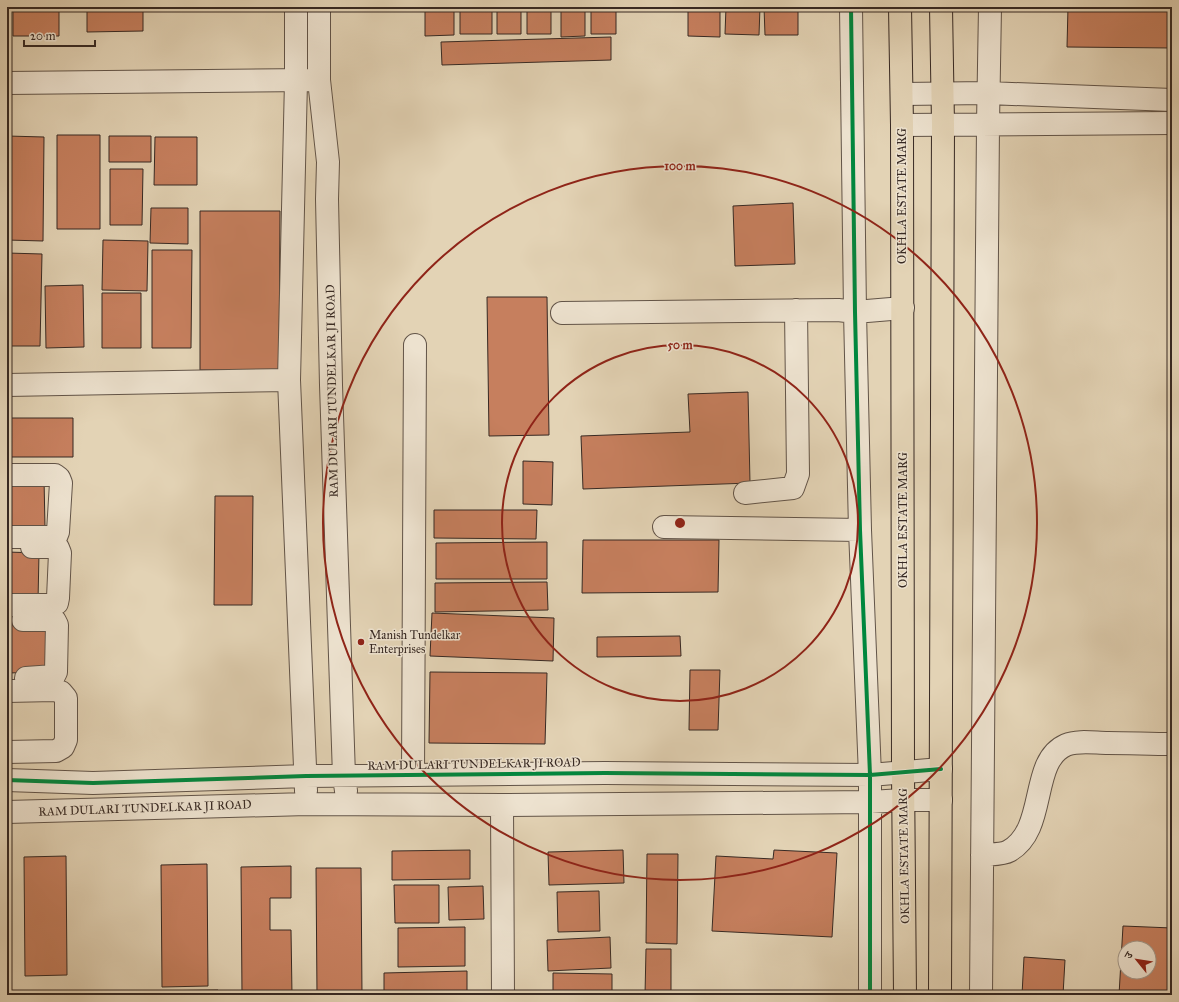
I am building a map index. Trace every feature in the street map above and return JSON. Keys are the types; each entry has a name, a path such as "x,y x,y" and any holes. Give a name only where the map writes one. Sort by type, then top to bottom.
{"main road":[{"name":"OKHLA ESTATE MARG","path":"900,7 902,94 903,800 905,995"},
{"path":"940,995 943,124 942,7"}],"street":[{"path":"296,7 296,81 289,380 307,804"},
{"name":"RAM DULARI TUNDELKAR JI ROAD","path":"319,7 319,80 328,162 331,393 344,776 347,804"},
{"path":"851,7 855,312 860,530 870,775 870,995"},
{"path":"980,995 990,7"},
{"path":"7,83 319,80"},
{"path":"902,94 988,93 1172,100"},
{"path":"902,124 1172,123"},
{"path":"562,313 796,310 838,310 855,312 902,308"},
{"path":"745,493 793,488 798,474 796,310"},
{"path":"413,775 415,346"},
{"path":"7,385 289,380"},
{"path":"7,475 55,475 62,483 58,532 56,537 7,537"},
{"path":"664,527 860,530"},
{"path":"7,547 55,547 58,548 60,553 57,603 52,605 7,605"},
{"path":"7,620 55,621 56,672 54,676 7,678"},
{"path":"7,691 54,690 61,692 66,698 66,740 63,747 56,751 7,752"},
{"path":"982,855 1008,852 1021,841 1032,823 1044,773 1051,757 1065,746 1083,742 1172,744"},
{"name":"RAM DULARI TUNDELKAR JI ROAD","path":"7,780 93,783 306,776 605,773 870,775 941,769"},
{"name":"RAM DULARI TUNDELKAR JI ROAD","path":"7,812 307,804 502,805 941,800"},
{"path":"502,805 503,995"}],"building":[{"path":"13,7 59,7 59,36 13,36"},
{"path":"87,7 143,7 143,31 87,32"},
{"path":"425,7 454,7 454,35 425,36"},
{"path":"460,7 492,7 492,34 460,34"},
{"path":"497,7 521,7 521,34 497,34"},
{"path":"527,7 551,7 551,34 527,34"},
{"path":"561,7 585,7 585,36 561,37"},
{"path":"591,7 616,7 616,34 591,34"},
{"path":"688,7 720,7 720,37 688,36"},
{"path":"726,7 760,7 759,35 725,34"},
{"path":"764,7 798,7 798,35 765,35"},
{"path":"1068,7 1172,7 1172,48 1067,47"},
{"path":"611,37 611,60 442,65 441,42"},
{"path":"57,135 100,135 100,229 57,229"},
{"path":"7,136 44,137 43,241 7,240"},
{"path":"109,136 151,136 151,162 109,162"},
{"path":"155,137 197,137 197,185 154,185"},
{"path":"110,169 143,169 142,225 110,225"},
{"path":"793,203 795,264 735,266 733,206"},
{"path":"151,208 188,208 188,244 150,243"},
{"path":"200,211 280,211 279,370 200,370"},
{"path":"103,240 148,241 147,291 102,290"},
{"path":"152,250 192,250 191,348 152,348"},
{"path":"7,253 42,254 40,346 7,346"},
{"path":"83,285 84,347 46,348 45,286"},
{"path":"102,293 141,293 141,348 102,348"},
{"path":"487,297 547,297 549,435 489,436"},
{"path":"748,392 750,483 583,489 581,436 690,432 688,394"},
{"path":"7,418 73,418 73,457 7,457"},
{"path":"523,461 553,462 552,505 523,504"},
{"path":"44,478 45,528 7,529 7,479"},
{"path":"215,496 253,496 252,605 214,605"},
{"path":"434,510 537,510 536,539 434,538"},
{"path":"583,540 719,540 718,592 582,593"},
{"path":"547,542 547,579 436,579 436,543"},
{"path":"7,552 39,553 38,601 7,601"},
{"path":"547,582 548,610 435,612 435,583"},
{"path":"432,613 554,618 553,661 430,656"},
{"path":"7,625 48,625 48,672 7,673"},
{"path":"680,636 681,656 597,657 597,637"},
{"path":"690,670 720,670 718,730 689,730"},
{"path":"430,672 547,673 545,744 429,743"},
{"path":"470,850 470,879 392,880 392,851"},
{"path":"623,850 624,883 549,885 548,852"},
{"path":"774,850 837,853 832,937 712,931 716,856 773,859"},
{"path":"647,854 678,854 677,944 646,943"},
{"path":"66,856 67,975 25,976 24,857"},
{"path":"207,864 208,986 162,987 161,865"},
{"path":"291,866 291,898 270,898 270,930 291,930 292,995 242,995 241,867"},
{"path":"316,868 361,868 362,995 317,995"},
{"path":"394,885 439,885 439,923 395,923"},
{"path":"483,886 484,919 449,920 448,887"},
{"path":"599,891 600,931 558,932 557,892"},
{"path":"1123,926 1172,928 1172,995 1119,995 1120,980 1157,980 1157,940 1122,940"},
{"path":"465,927 465,966 398,967 398,928"},
{"path":"610,937 611,968 548,971 547,940"},
{"path":"646,949 671,949 671,995 645,995"},
{"path":"1024,957 1065,960 1063,995 1022,995"},
{"path":"467,971 467,995 384,995 384,973"},
{"path":"553,973 612,974 612,995 553,995"},
{"path":"218,990 218,995 147,995 147,991"}],"cycle path":[{"path":"851,7 855,312 860,530 870,775 870,995"},
{"path":"7,780 93,783 306,776 605,773 870,775 941,769"}],"place":[{"name":"Manish Tundelkar Enterprises","path":"361,642"}]}
